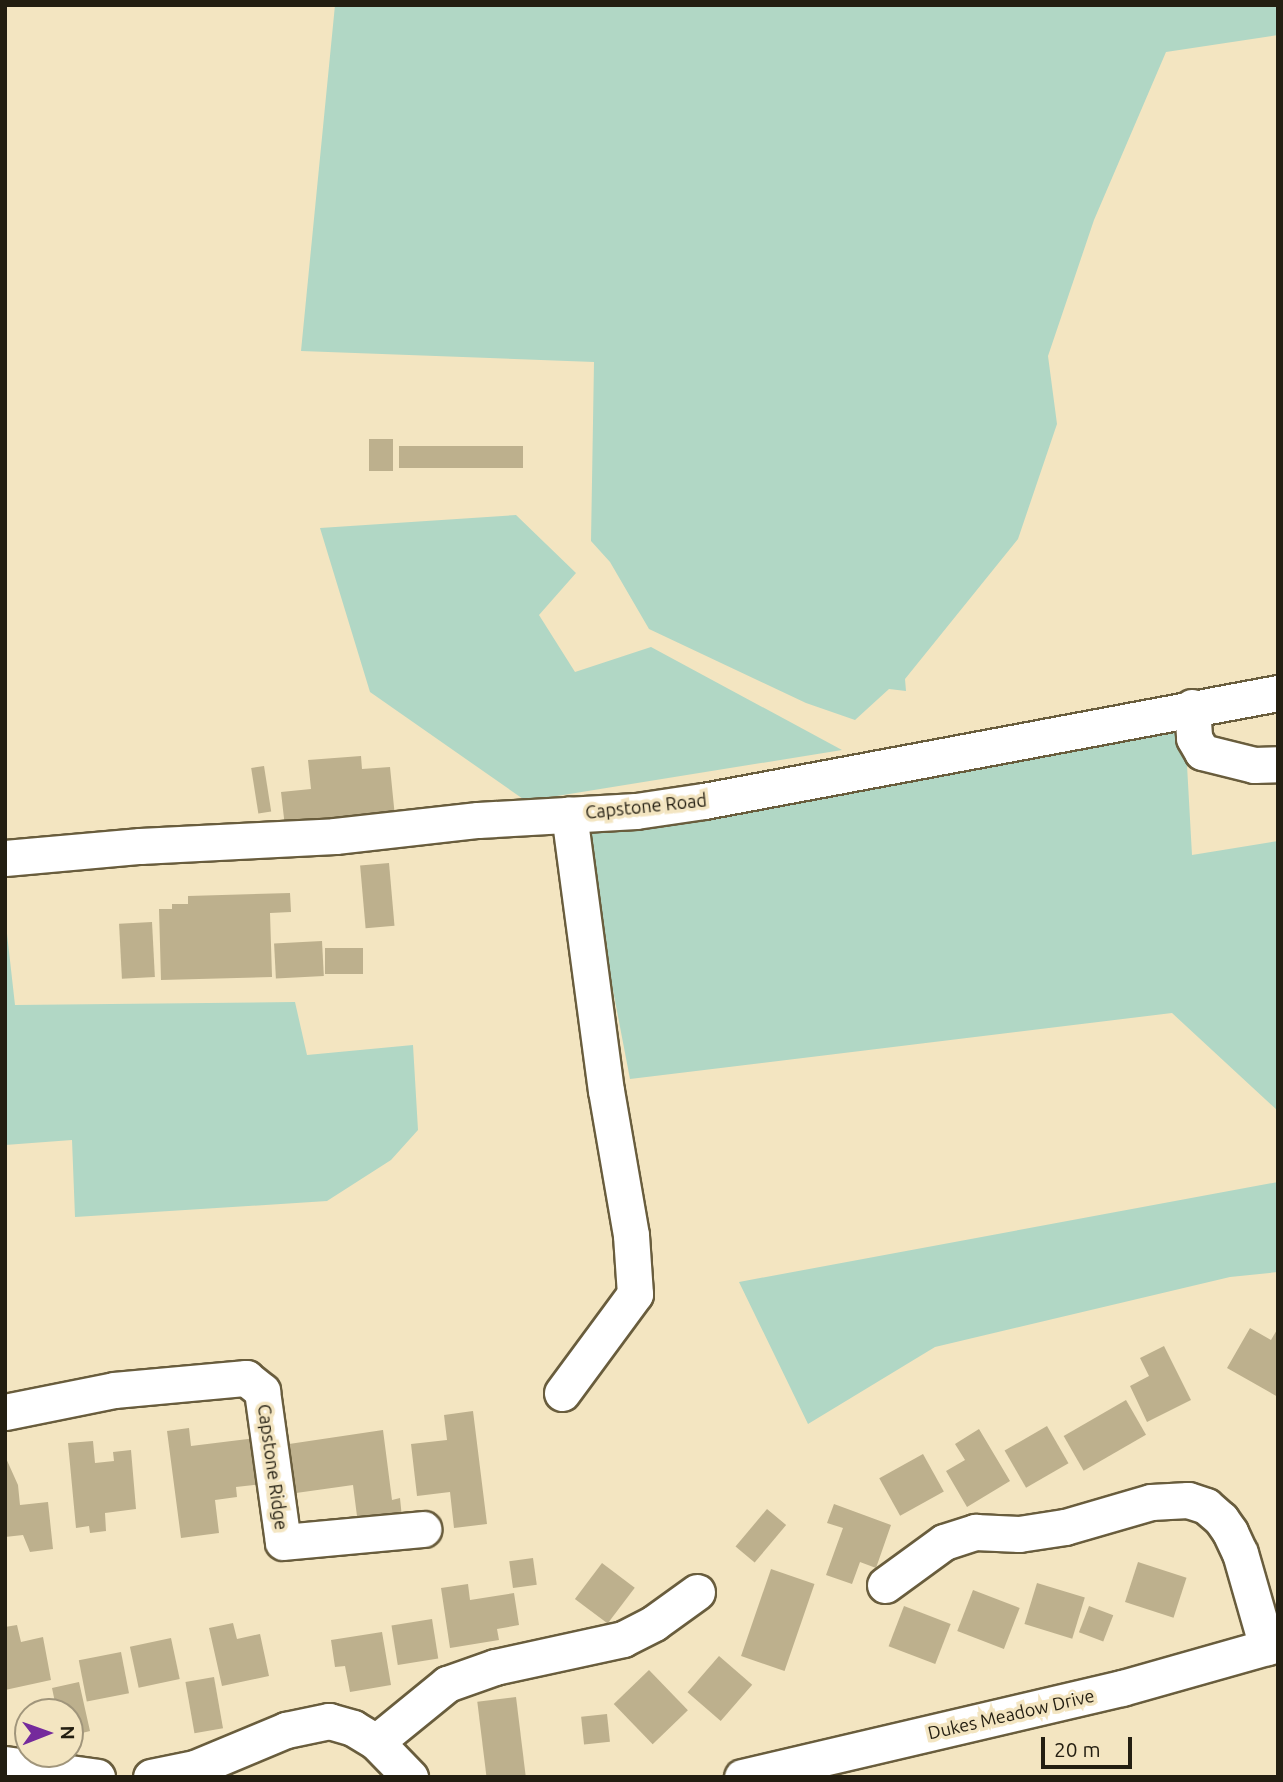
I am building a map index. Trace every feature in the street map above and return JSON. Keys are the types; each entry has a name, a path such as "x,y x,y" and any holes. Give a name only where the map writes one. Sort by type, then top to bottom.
{"street":[{"name":"Capstone Road","path":"5,858 140,846 335,836 478,820 636,811 704,801 1192,707 1278,693"},
{"path":"1192,707 1194,738 1202,752 1254,765 1278,764"},
{"path":"562,1394 635,1294 631,1235 606,1091 569,814"},
{"name":"Capstone Ridge","path":"5,1412 114,1390 246,1378 262,1391 283,1542 423,1529"},
{"path":"885,1584 944,1542 975,1532 1019,1534 1065,1527 1152,1502 1188,1500 1206,1506 1221,1519 1240,1553 1272,1646"},
{"path":"376,1742 447,1684 495,1667 623,1639 654,1623 696,1592"},
{"name":"Dukes Meadow Drive","path":"742,1777 1122,1688 1272,1646"},
{"path":"151,1777 195,1768 286,1730 313,1723 340,1723 376,1742 410,1777"},
{"path":"5,1764 95,1777"}],"green space":[{"path":"335,5 1278,5 1278,35 1166,52 1094,220 1048,356 1057,424 1018,539 905,679 906,691 889,689 855,720 806,703 649,629 610,562 591,541 594,362 301,351"},
{"path":"516,515 576,573 539,615 575,672 651,647 842,750 526,801 370,692 320,528"},
{"path":"1185,729 1192,855 1278,841 1278,1111 1172,1013 630,1079 583,834"},
{"path":"5,916 15,1005 295,1002 307,1055 413,1045 418,1130 391,1160 327,1201 75,1217 72,1140 5,1145"},
{"path":"1278,1182 1278,1272 1230,1277 935,1347 808,1424 739,1282"}],"building":[{"path":"369,439 393,439 393,471 369,471"},
{"path":"399,446 523,446 523,468 399,468"},
{"path":"361,756 362,769 390,767 395,817 285,827 281,792 311,789 308,760"},
{"path":"264,766 271,811 258,813 251,768"},
{"path":"389,863 394,926 366,928 360,866"},
{"path":"290,893 291,912 270,913 272,977 161,980 159,909 172,909 172,904 188,904 188,896"},
{"path":"152,922 155,977 122,979 119,924"},
{"path":"322,941 324,976 276,978 274,944"},
{"path":"325,948 363,948 363,974 325,974"},
{"path":"1250,1328 1271,1340 1278,1328 1278,1397 1227,1368"},
{"path":"1164,1346 1191,1400 1147,1422 1130,1386 1149,1376 1140,1358"},
{"path":"1126,1400 1146,1435 1084,1471 1064,1436"},
{"path":"473,1411 487,1524 454,1528 450,1492 417,1496 411,1444 447,1440 444,1415"},
{"path":"1047,1426 1068,1463 1026,1488 1005,1450"},
{"path":"189,1428 191,1446 257,1438 263,1484 236,1487 237,1497 215,1500 219,1533 181,1538 167,1431"},
{"path":"979,1429 1010,1481 967,1507 946,1471 965,1460 955,1444"},
{"path":"383,1430 392,1500 400,1498 402,1518 358,1524 353,1485 296,1493 289,1444"},
{"path":"93,1441 95,1463 114,1461 113,1452 131,1450 136,1509 105,1513 106,1531 90,1533 89,1526 76,1528 68,1443"},
{"path":"923,1454 944,1492 900,1516 879,1478"},
{"path":"5,1456 18,1485 20,1505 48,1502 53,1549 30,1552 23,1535 5,1537"},
{"path":"834,1504 891,1525 876,1568 860,1562 852,1584 826,1575 843,1528 827,1523"},
{"path":"767,1509 786,1525 755,1563 736,1547"},
{"path":"533,1558 537,1585 513,1588 509,1561"},
{"path":"1138,1562 1187,1578 1174,1618 1125,1602"},
{"path":"602,1563 635,1588 608,1624 575,1599"},
{"path":"771,1569 814,1584 785,1671 741,1656"},
{"path":"1037,1583 1085,1598 1072,1639 1024,1624"},
{"path":"468,1584 470,1600 514,1593 519,1625 497,1629 499,1640 450,1648 441,1588"},
{"path":"973,1590 1020,1608 1004,1649 957,1631"},
{"path":"904,1606 951,1624 935,1664 889,1646"},
{"path":"1089,1606 1113,1615 1103,1641 1079,1632"},
{"path":"432,1619 438,1659 398,1665 392,1625"},
{"path":"233,1623 237,1639 260,1634 269,1676 222,1686 209,1628"},
{"path":"17,1625 21,1642 43,1637 51,1680 5,1690 5,1627"},
{"path":"382,1632 391,1685 350,1692 345,1666 335,1667 331,1640"},
{"path":"171,1638 180,1679 139,1688 130,1647"},
{"path":"121,1652 129,1693 87,1701 79,1660"},
{"path":"719,1656 752,1685 721,1721 688,1692"},
{"path":"649,1670 688,1710 653,1744 614,1704"},
{"path":"214,1677 223,1728 194,1733 185,1682"},
{"path":"79,1682 83,1698 54,1698 52,1688"},
{"path":"516,1697 526,1777 487,1777 477,1702"},
{"path":"84,1704 90,1731 84,1732"},
{"path":"607,1714 610,1742 584,1745 581,1717"}]}
